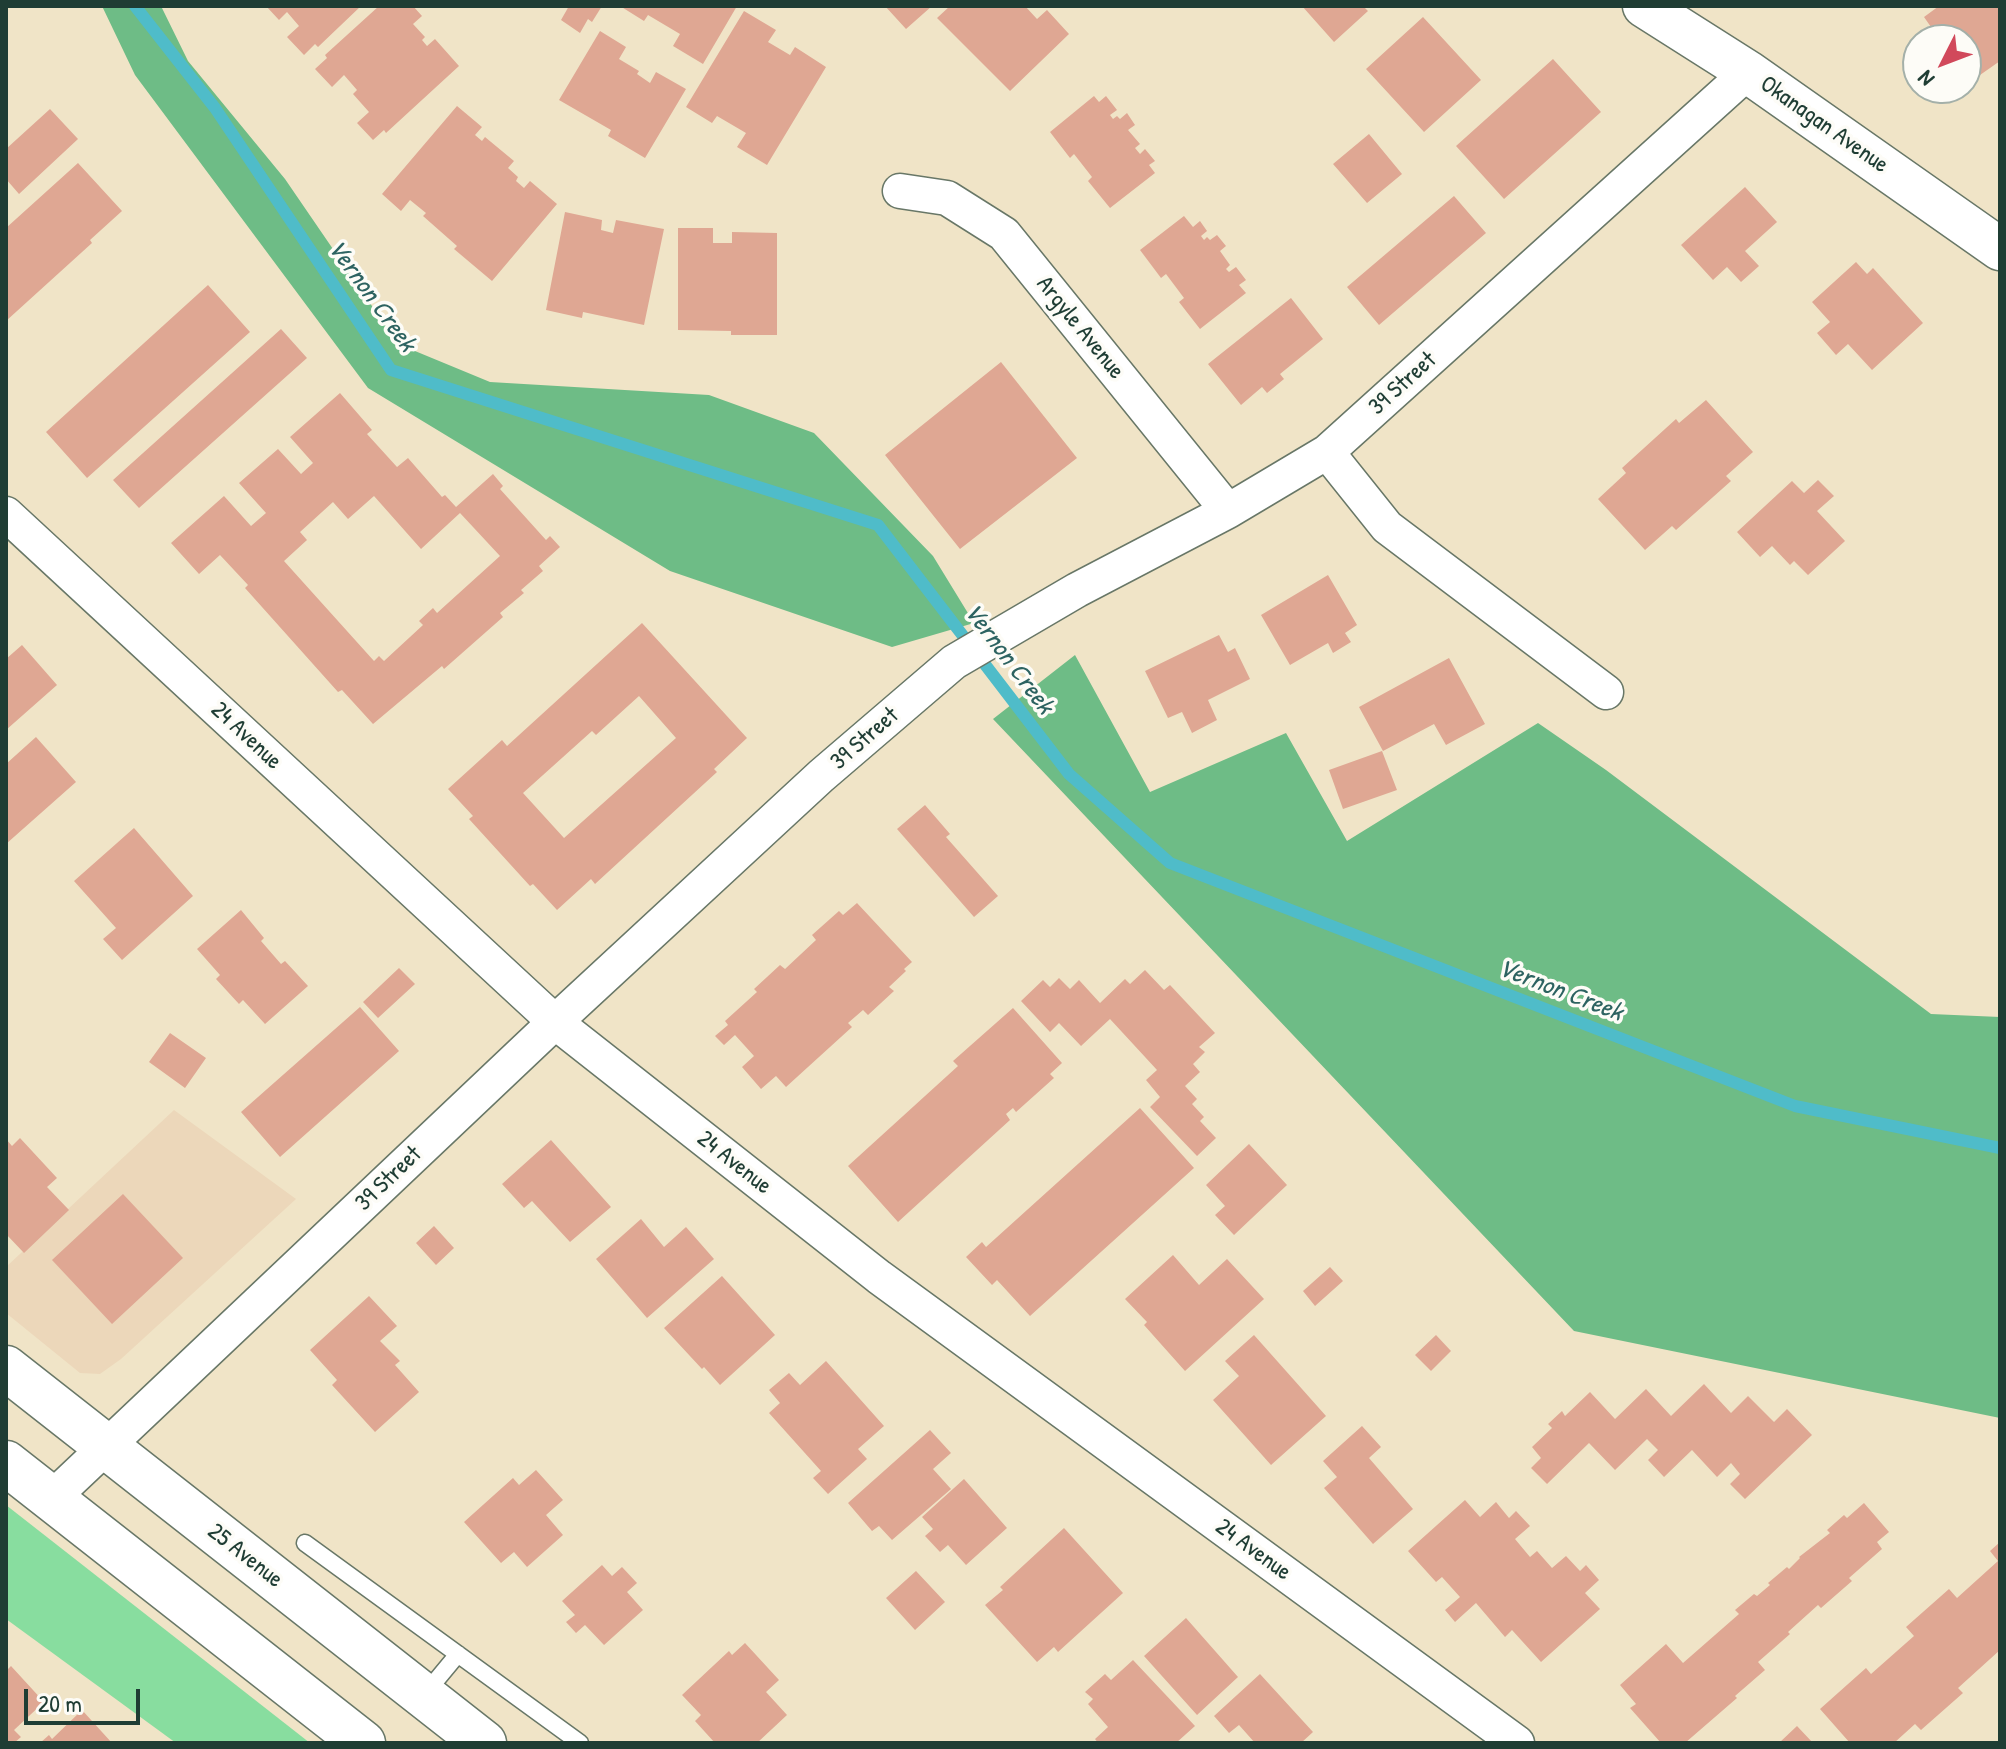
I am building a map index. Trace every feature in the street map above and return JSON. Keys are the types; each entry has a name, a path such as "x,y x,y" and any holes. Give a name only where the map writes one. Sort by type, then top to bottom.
{"main road":[{"name":"25 Avenue","path":"6,1368 484,1743"},
{"path":"6,1463 363,1743"}],"street":[{"name":"Okanagan Avenue","path":"1644,6 1748,72 2000,249"},
{"name":"39 Street","path":"51,1499 555,1022 821,776 954,662 1077,590 1228,511 1327,452 1748,72"},
{"name":"Argyle Avenue","path":"900,191 947,198 1004,234 1228,511"},
{"path":"1327,452 1387,527 1606,692"},
{"name":"24 Avenue","path":"6,514 555,1022 879,1277 1517,1743"}],"lane":[{"path":"305,1543 580,1743"},
{"path":"424,1695 458,1654"}],"shaded area":[{"path":"174,1110 296,1199 121,1359 100,1374 80,1373 6,1313 6,1267"}],"green space":[{"path":"102,6 161,6 188,61 285,179 398,344 490,382 709,395 814,433 933,556 974,623 892,647 670,571 368,388 135,75"},
{"path":"1075,655 1150,792 1286,733 1347,841 1538,723 1606,770 1931,1014 2000,1017 2000,1418 1574,1331 993,719"},
{"path":"6,1505 310,1743 176,1743 6,1619"}],"building":[{"path":"266,6 361,6 318,47 315,44 304,55 287,37 299,26 287,12 279,20"},
{"path":"379,6 413,6 422,16 413,24 425,37 422,40 427,46 435,39 459,66 386,133 384,130 373,140 357,123 369,112 353,94 357,90 344,75 332,87 315,69 327,58 325,55"},
{"path":"569,6 602,6 592,22 588,19 580,33 561,20"},
{"path":"620,6 737,6 703,64 673,46 680,34 648,15 644,21"},
{"path":"885,6 932,6 906,29"},
{"path":"950,6 1025,6 1037,19 1047,10 1069,34 1010,91 937,18"},
{"path":"1302,6 1363,6 1368,11 1334,42"},
{"path":"1939,6 2000,6 2000,61 1982,74 1982,24 1929,24 1924,17"},
{"path":"744,11 776,30 768,42 790,55 795,47 826,67 767,165 737,147 746,133 717,116 712,123 686,107"},
{"path":"1423,17 1481,80 1424,132 1366,69"},
{"path":"600,31 626,47 619,59 639,71 637,74 650,83 656,72 686,89 645,158 608,136 611,130 559,100"},
{"path":"1553,59 1601,112 1504,199 1456,146"},
{"path":"1094,96 1099,102 1106,96 1117,110 1110,115 1113,119 1117,116 1120,119 1127,113 1135,125 1128,130 1140,144 1135,148 1140,154 1145,149 1155,161 1149,165 1155,173 1110,208 1088,181 1092,177 1074,154 1070,158 1050,132"},
{"path":"457,106 482,127 475,135 482,141 485,137 514,161 508,168 518,177 516,181 524,188 530,181 557,204 492,281 454,249 457,246 410,200 401,211 382,194"},
{"path":"50,109 78,139 19,194 6,179 6,149"},
{"path":"1369,134 1402,174 1367,203 1333,164"},
{"path":"78,163 122,211 90,240 92,243 6,321 6,228"},
{"path":"1745,187 1777,222 1745,251 1759,266 1741,282 1727,267 1713,280 1681,245"},
{"path":"1454,196 1486,233 1379,325 1347,287"},
{"path":"565,212 602,220 601,230 613,233 616,220 664,229 644,325 583,312 582,318 546,310"},
{"path":"1184,216 1193,227 1200,221 1207,231 1201,236 1204,240 1217,235 1226,246 1220,251 1230,265 1226,269 1229,272 1236,267 1246,280 1239,285 1246,293 1200,329 1179,302 1184,298 1166,274 1161,278 1140,250"},
{"path":"678,228 713,228 713,243 732,243 732,232 777,233 777,335 678,330"},
{"path":"1856,262 1867,274 1873,268 1923,323 1872,370 1848,344 1836,355 1817,333 1830,322 1812,302"},
{"path":"208,285 250,332 87,478 46,432"},
{"path":"1291,298 1323,339 1280,374 1284,379 1267,393 1262,387 1241,405 1208,364"},
{"path":"281,329 307,358 139,508 113,480"},
{"path":"1001,362 1077,458 960,549 885,455"},
{"path":"340,393 372,430 367,434 397,467 408,458 442,497 445,495 456,507 493,474 503,486 500,489 546,540 550,536 560,547 539,566 543,571 521,590 524,593 500,613 503,617 444,669 442,666 373,724 342,690 338,692 245,588 248,585 220,555 199,574 171,543 224,496 251,526 266,513 239,483 278,449 301,474 313,463 290,437","holes":["374,496 421,549 460,513 500,556 437,613 433,608 419,621 423,625 384,661 379,656 374,661 284,561 307,540 300,532 333,502 348,519"]},
{"path":"1706,400 1753,452 1726,476 1731,481 1676,530 1672,526 1645,550 1598,499 1626,473 1622,468 1676,419 1679,423"},
{"path":"1818,480 1834,496 1817,511 1845,541 1808,575 1794,561 1790,565 1772,546 1760,557 1737,532 1792,481 1804,493"},
{"path":"1328,575 1357,625 1345,633 1351,642 1333,653 1328,643 1290,665 1261,615"},
{"path":"642,623 747,738 714,769 717,772 595,884 591,879 557,910 533,884 530,886 469,819 473,816 448,789 502,740 507,746","holes":["639,696 676,738 564,838 523,793 592,731 596,735"]},
{"path":"1219,635 1228,652 1235,648 1250,679 1208,700 1217,720 1192,733 1182,712 1168,718 1145,671"},
{"path":"22,645 57,685 6,730 6,659"},
{"path":"1449,658 1485,724 1446,745 1434,724 1383,751 1359,707"},
{"path":"36,737 76,782 6,844 6,764"},
{"path":"1382,751 1397,790 1343,809 1329,770"},
{"path":"925,805 950,834 946,837 998,896 974,917 897,829"},
{"path":"134,828 193,896 122,960 103,939 116,928 74,881"},
{"path":"857,903 912,962 889,987 894,991 868,1015 863,1010 848,1023 852,1027 786,1087 776,1076 761,1089 742,1067 754,1056 735,1035 724,1045 715,1036 728,1025 725,1021 757,992 754,989 780,965 785,969 816,940 812,935 839,911 843,915"},
{"path":"241,910 281,964 285,961 308,986 265,1024 243,1000 239,1004 216,979 220,975 197,949"},
{"path":"399,968 415,984 378,1018 363,1002"},
{"path":"1145,970 1164,990 1170,985 1215,1033 1199,1047 1205,1052 1193,1064 1200,1072 1185,1086 1197,1099 1192,1104 1204,1117 1200,1121 1216,1138 1197,1156 1150,1107 1160,1097 1146,1080 1157,1070 1110,1019 1081,1046 1059,1023 1050,1032 1021,1001 1043,980 1050,987 1059,978 1070,989 1079,980 1100,1003 1125,979 1130,984"},
{"path":"360,1007 399,1051 280,1157 241,1112"},
{"path":"1013,1008 1062,1063 1050,1074 1054,1078 1016,1112 1013,1108 1006,1114 1010,1120 898,1222 848,1166 958,1066 953,1061"},
{"path":"170,1033 206,1058 185,1088 149,1062"},
{"path":"1140,1108 1194,1168 1030,1316 997,1280 992,1285 966,1257 982,1242 986,1247"},
{"path":"20,1138 57,1178 47,1187 69,1210 24,1253 6,1234 6,1139 12,1146"},
{"path":"551,1140 611,1207 570,1242 532,1201 524,1208 502,1184"},
{"path":"1249,1144 1287,1185 1234,1235 1215,1215 1225,1206 1206,1185"},
{"path":"123,1194 183,1258 112,1324 52,1260"},
{"path":"641,1219 664,1247 686,1227 714,1259 647,1318 596,1259"},
{"path":"434,1226 454,1248 436,1265 416,1243"},
{"path":"1173,1255 1199,1285 1227,1259 1264,1299 1185,1371 1125,1299"},
{"path":"1330,1267 1343,1281 1315,1306 1303,1291"},
{"path":"722,1276 775,1335 720,1385 664,1328"},
{"path":"369,1296 397,1326 380,1341 400,1361 395,1365 419,1392 375,1432 332,1385 337,1380 310,1350"},
{"path":"1254,1335 1326,1416 1271,1465 1213,1400 1239,1376 1225,1361"},
{"path":"1436,1335 1451,1351 1431,1371 1415,1355"},
{"path":"826,1361 884,1426 858,1449 867,1459 828,1494 813,1478 821,1471 769,1413 780,1403 769,1390 789,1373 800,1385"},
{"path":"1704,1384 1731,1413 1748,1396 1774,1422 1787,1409 1812,1435 1745,1499 1730,1484 1740,1474 1731,1463 1717,1477 1692,1450 1664,1477 1648,1460 1658,1450 1647,1439 1615,1470 1589,1443 1547,1484 1531,1468 1541,1458 1532,1447 1552,1428 1548,1424 1562,1411 1565,1416 1590,1392 1615,1419 1646,1389 1671,1416"},
{"path":"1362,1426 1381,1447 1369,1458 1413,1509 1373,1544 1324,1488 1337,1477 1323,1461"},
{"path":"930,1430 951,1453 933,1469 951,1489 892,1540 879,1526 872,1531 848,1503"},
{"path":"536,1470 563,1500 546,1515 563,1535 527,1567 514,1552 501,1563 464,1522 513,1478 519,1485"},
{"path":"964,1479 1007,1528 966,1565 948,1545 940,1552 925,1536 933,1529 922,1517"},
{"path":"1465,1500 1480,1517 1496,1502 1509,1518 1516,1511 1530,1526 1515,1539 1530,1557 1537,1551 1552,1568 1566,1556 1580,1571 1586,1565 1599,1580 1585,1593 1600,1609 1541,1662 1512,1630 1505,1637 1476,1603 1455,1622 1445,1610 1460,1597 1442,1577 1436,1582 1408,1551"},
{"path":"1864,1503 1889,1532 1877,1542 1882,1549 1849,1578 1852,1581 1821,1608 1818,1605 1758,1662 1765,1670 1735,1696 1737,1698 1685,1743 1661,1743 1630,1708 1636,1704 1620,1685 1666,1644 1683,1663 1739,1614 1735,1610 1754,1594 1757,1596 1787,1567 1789,1569 1799,1557 1830,1533 1827,1530 1844,1515 1847,1518"},
{"path":"1064,1528 1123,1593 1058,1652 1054,1647 1037,1662 985,1605 1003,1590 1000,1587"},
{"path":"2000,1542 2000,1650 1958,1688 1963,1693 1921,1730 1915,1724 1894,1743 1850,1743 1820,1709 1866,1668 1871,1674 1914,1636 1906,1627 1949,1589 1957,1598 1998,1561 1990,1551"},
{"path":"602,1565 612,1576 622,1567 637,1583 627,1592 643,1610 604,1645 585,1625 576,1633 566,1622 575,1615 562,1601"},
{"path":"916,1571 945,1602 915,1630 886,1598"},
{"path":"1186,1618 1238,1677 1197,1715 1144,1656"},
{"path":"745,1643 779,1680 766,1692 787,1715 757,1743 715,1743 695,1721 701,1715 682,1695 729,1651 732,1655"},
{"path":"1133,1660 1195,1726 1176,1743 1098,1743 1095,1739 1108,1727 1088,1704 1093,1699 1085,1692 1105,1674 1111,1680"},
{"path":"11,1666 44,1702 14,1730 21,1737 14,1743 6,1743 6,1671"},
{"path":"1260,1674 1313,1732 1301,1743 1255,1743 1239,1725 1229,1733 1214,1716"},
{"path":"82,1710 112,1743 40,1743 49,1735 52,1739"},
{"path":"1797,1726 1813,1743 1779,1743"}],"waterway":[{"name":"Vernon Creek","path":"135,6 215,108 391,370 878,525 1069,774 1170,863 1795,1106 2000,1148"}]}
